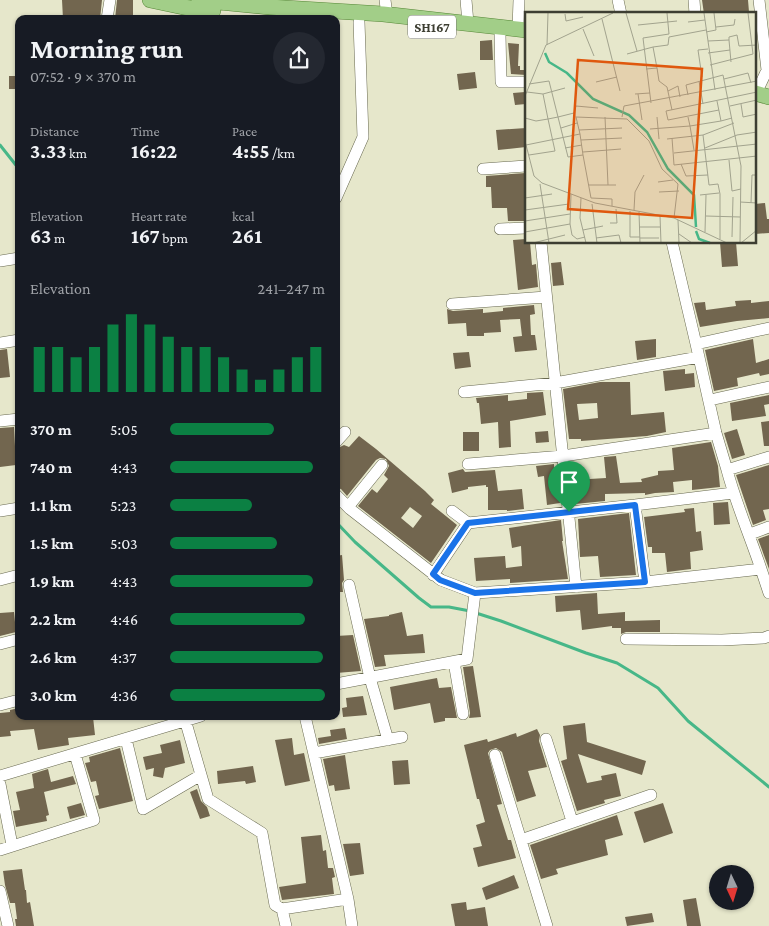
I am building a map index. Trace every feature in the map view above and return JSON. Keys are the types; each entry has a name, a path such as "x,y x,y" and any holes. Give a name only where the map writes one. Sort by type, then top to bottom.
{"main road":[{"path":"150,0 192,8 262,15"},
{"name":"SH167","path":"199,0 332,11 386,7 524,32"},
{"name":"SH167","path":"332,11 359,22 500,34 524,32"}],"street":[{"path":"108,15 110,0"},
{"path":"466,0 468,23"},
{"path":"519,0 524,32"},
{"path":"759,0 766,34 767,70 761,89"},
{"path":"340,189 364,137 359,22"},
{"path":"500,34 501,82 525,82"},
{"path":"483,168 525,166"},
{"path":"500,229 525,228"},
{"path":"541,244 576,587"},
{"path":"672,244 710,400 716,434 733,493 750,534 769,593"},
{"path":"0,261 15,259"},
{"path":"452,304 546,297"},
{"path":"696,344 769,328"},
{"path":"0,343 15,341"},
{"path":"464,392 554,383 699,357"},
{"path":"710,400 769,387"},
{"path":"0,421 15,420"},
{"path":"340,438 345,432"},
{"path":"468,464 563,456 716,434"},
{"path":"727,470 769,457"},
{"path":"348,506 382,465"},
{"path":"452,511 468,523 733,493"},
{"path":"340,499 440,580 475,593 645,582 760,569"},
{"path":"635,505 645,582"},
{"path":"0,511 15,509"},
{"path":"433,574 468,523"},
{"path":"750,534 769,527"},
{"path":"0,580 15,577"},
{"path":"349,586 370,678 388,740"},
{"path":"340,683 467,659 475,593"},
{"path":"626,639 722,640 764,638 769,636"},
{"path":"0,644 15,640"},
{"path":"454,662 463,714"},
{"path":"0,705 15,701"},
{"path":"0,776 126,739 181,720"},
{"path":"184,720 208,799 262,833 275,905 282,908 348,899"},
{"path":"306,720 348,899 352,926"},
{"path":"314,754 402,737"},
{"path":"126,739 142,809 201,775"},
{"path":"546,739 572,821"},
{"path":"0,850 94,820 75,754"},
{"path":"495,755 547,926"},
{"path":"0,784 12,845"},
{"path":"521,840 651,795"},
{"path":"0,891 8,926"},
{"path":"282,908 286,926"}],"building":[{"path":"62,0 102,0 100,15 63,15"},
{"path":"117,0 133,0 133,15 115,15"},
{"path":"702,0 748,0 749,12 704,12"},
{"path":"492,40 493,60 480,60 480,41"},
{"path":"508,43 519,44 518,66 520,66 520,70 525,70 525,75 511,74"},
{"path":"475,72 477,88 459,90 457,74"},
{"path":"9,76 15,76 15,89 9,89"},
{"path":"525,92 525,104 515,105 513,93"},
{"path":"525,128 525,147 498,150 496,130"},
{"path":"525,173 525,221 508,221 507,208 492,208 491,187 486,187 486,176"},
{"path":"765,203 767,219 769,219 769,233 756,234 756,204"},
{"path":"525,239 525,244 530,244 532,265 536,264 538,287 518,290 513,240"},
{"path":"720,244 736,244 738,266 722,267"},
{"path":"561,262 564,285 553,286 551,263"},
{"path":"751,300 751,303 769,301 769,318 700,327 694,303 705,302 706,310 736,306 735,301"},
{"path":"534,305 535,314 530,315 531,335 535,335 537,350 515,352 513,337 522,336 520,319 500,320 501,332 484,333 484,336 467,336 466,323 448,324 447,309 453,311 483,309 483,313 503,311 503,308"},
{"path":"656,339 656,357 637,360 635,341"},
{"path":"753,339 756,363 769,359 769,374 760,376 759,373 737,378 738,386 714,391 705,350"},
{"path":"7,349 10,377 0,378 0,350"},
{"path":"469,352 471,367 455,369 453,353"},
{"path":"685,369 685,374 694,373 695,387 665,391 663,371"},
{"path":"600,382 630,382 631,415 664,412 666,432 647,436 581,441 581,439 569,439 563,389","holes":["597,403 598,418 579,420 577,404"]},
{"path":"543,392 546,415 510,421 511,447 499,448 498,422 481,424 479,403 477,403 476,398 508,395 508,401 527,399 527,393"},
{"path":"769,395 769,404 764,405 766,416 732,421 730,403"},
{"path":"769,421 769,446 764,446 761,422"},
{"path":"14,427 15,465 0,467 0,428"},
{"path":"737,429 745,455 732,459 724,433"},
{"path":"548,431 549,442 536,443 535,432"},
{"path":"463,432 479,432 479,451 463,451"},
{"path":"359,436 425,491 434,500 431,504 457,525 431,563 358,506 372,489 377,493 388,479 384,475 389,466 386,459 380,458 376,460 347,496 340,489 340,447 344,445 349,447","holes":["410,507 422,516 413,528 401,518"]},
{"path":"711,442 718,466 720,487 692,490 692,480 673,482 674,492 645,495 645,493 605,494 605,501 575,504 573,480 606,478 604,457 616,456 620,483 642,482 641,479 658,475 658,471 674,470 672,448"},
{"path":"554,464 555,494 559,494 560,503 547,505 544,476 538,477 536,466"},
{"path":"769,465 769,509 763,510 766,520 753,525 736,475"},
{"path":"463,469 465,472 495,470 498,491 522,489 524,509 507,511 488,510 488,487 486,485 468,487 468,489 452,493 448,473"},
{"path":"728,502 730,524 714,525 713,503"},
{"path":"694,508 696,532 701,531 703,550 690,552 691,569 667,572 665,553 652,553 652,547 648,547 644,517 685,512 684,509"},
{"path":"629,513 636,575 600,577 598,556 580,557 578,519"},
{"path":"561,520 568,579 510,583 510,579 476,581 474,558 505,556 506,568 522,566 521,546 512,548 509,528"},
{"path":"769,535 769,569 758,539"},
{"path":"340,555 342,555 343,592 340,592"},
{"path":"597,593 598,614 625,612 625,621 660,620 660,632 626,632 621,634 621,628 612,628 612,626 582,630 580,610 556,612 555,596"},
{"path":"14,612 15,632 0,636 0,613"},
{"path":"402,612 407,636 423,634 425,653 384,655 386,666 375,667 364,619 389,616"},
{"path":"353,635 361,671 340,673 340,636"},
{"path":"473,666 481,717 469,718 470,713 463,667"},
{"path":"437,678 439,688 451,687 457,718 445,718 445,721 434,723 430,703 394,710 390,687"},
{"path":"363,696 367,715 343,717 342,708 347,707 346,698"},
{"path":"15,709 15,720 93,720 95,735 68,738 69,745 38,750 34,729 10,731 11,736 0,737 0,713 10,712 10,710"},
{"path":"585,723 587,742 646,761 642,775 578,754 587,783 602,780 601,776 616,773 621,796 604,800 605,803 577,811 561,761 567,759 563,726"},
{"path":"345,728 347,739 319,744 318,738 331,736 330,730"},
{"path":"537,729 547,767 528,771 536,796 517,802 502,752 496,748 488,753 502,804 497,805 516,858 478,867 473,848 482,846 476,825 485,822 479,799 477,799 464,745 487,739 488,742 516,733 517,737"},
{"path":"292,738 294,755 304,753 310,781 285,786 275,740"},
{"path":"180,740 185,763 165,768 163,778 153,776 154,768 146,770 143,757 162,753 160,745"},
{"path":"120,748 133,801 99,809 95,796 99,795 96,781 91,782 85,763 90,762 89,757"},
{"path":"345,755 350,789 335,791 334,785 329,786 323,759"},
{"path":"408,760 410,784 394,785 392,761"},
{"path":"253,766 256,782 246,784 245,781 218,784 217,771"},
{"path":"48,769 51,782 73,776 76,784 44,792 49,815 46,816 47,821 16,827 13,811 20,810 16,792 34,788 32,774"},
{"path":"197,789 201,801 207,807 210,816 200,819 190,792"},
{"path":"81,803 85,815 70,819 67,807"},
{"path":"663,803 673,833 644,843 634,812"},
{"path":"617,815 623,835 605,840 608,855 556,869 558,874 541,879 530,845"},
{"path":"321,835 323,851 326,850 328,868 333,868 335,877 332,878 334,894 282,900 279,887 306,883 301,837"},
{"path":"360,843 364,874 350,876 343,844"},
{"path":"22,869 27,903 30,902 34,926 16,926 15,903 10,903 5,885 3,871"},
{"path":"514,875 519,888 486,900 482,888"},
{"path":"696,898 701,926 687,926 683,900"},
{"path":"466,902 467,910 485,907 488,926 455,926 451,904"},
{"path":"652,913 654,922 627,926 625,917"}],"waterway":[{"path":"0,145 15,164"},
{"path":"340,526 355,542 431,607 449,607 470,611"},
{"path":"476,613 617,663 658,688 688,721 769,787"}],"route":[{"path":"635,505 645,582 475,593 440,580 433,574 468,523 569,512 635,505"}]}
